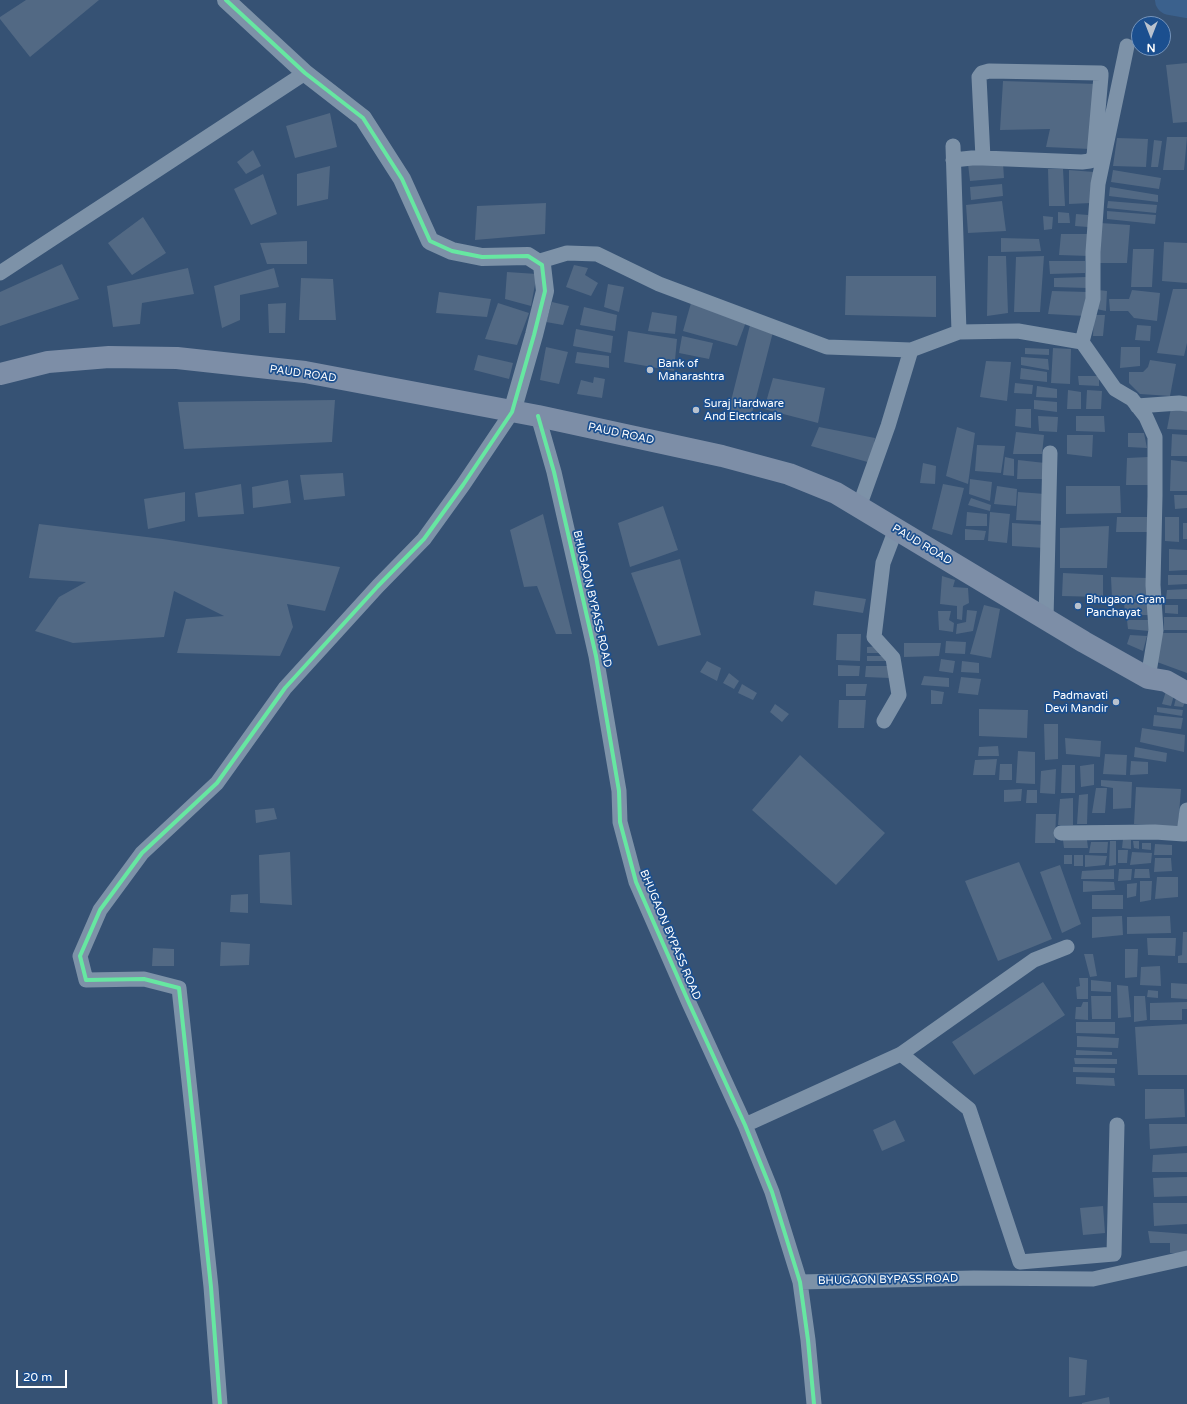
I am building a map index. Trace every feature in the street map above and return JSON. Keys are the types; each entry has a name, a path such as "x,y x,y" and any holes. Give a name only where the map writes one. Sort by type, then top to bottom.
{"main road":[{"name":"PAUD ROAD","path":"0,374 48,362 109,357 177,358 305,372 538,416 722,456 789,474 836,493 1046,619 1148,678 1166,680 1187,693"}],"street":[{"path":"220,1404 212,1287 179,988 144,979 86,980 80,956 100,910 142,853 217,783 285,688 378,586 424,539 463,485 512,412 545,291 542,265 528,256 482,257 452,251 430,241 402,179 363,118 305,73 226,0"},
{"path":"1082,342 1093,299 1093,252 1098,184 1127,46"},
{"path":"959,332 953,153 972,158 1082,162 1090,161 1094,156 1102,76 1101,73 982,72 980,77 983,158"},
{"path":"0,273 305,73"},
{"path":"537,262 567,253 597,254 659,284 827,347 911,350 959,332 1018,331 1082,342 1115,389 1132,398 1146,417 1155,437 1153,585 1156,630 1148,678"},
{"path":"859,507 888,426 911,350"},
{"path":"1137,406 1179,403 1187,404"},
{"name":"BHUGAON BYPASS ROAD","path":"538,416 554,472 596,656 619,791 620,822 636,882 745,1125 772,1192 800,1282 974,1278 1093,1279 1187,1258"},
{"path":"1046,619 1050,452"},
{"path":"884,721 899,695 893,658 874,637 883,563 896,529"},
{"path":"1061,833 1155,832 1184,834 1187,810"},
{"path":"745,1125 901,1054 1034,960 1066,947"},
{"path":"901,1054 969,1109 1020,1262 1114,1254 1117,1125"},
{"path":"800,1282 808,1340 814,1404"}],"building":[{"path":"26,0 99,0 30,57 0,19 0,17"},
{"path":"1187,63 1187,122 1173,123 1166,65"},
{"path":"1003,81 1097,84 1090,149 1046,147 1050,129 1000,130"},
{"path":"330,113 337,147 295,158 286,126"},
{"path":"1167,137 1187,137 1184,170 1163,170"},
{"path":"1117,138 1148,139 1146,167 1113,166"},
{"path":"1154,140 1162,141 1158,167 1151,167"},
{"path":"253,150 261,166 246,174 237,162"},
{"path":"1003,163 1004,178 970,181 968,164"},
{"path":"330,166 328,199 297,206 297,174"},
{"path":"1048,169 1063,169 1065,206 1049,206"},
{"path":"1069,170 1094,172 1091,203 1069,204"},
{"path":"1113,170 1161,178 1159,189 1111,182"},
{"path":"263,174 277,214 251,225 234,189"},
{"path":"1002,184 1003,196 971,200 970,187"},
{"path":"1110,187 1158,195 1158,202 1109,196"},
{"path":"1002,201 1006,231 968,233 966,205"},
{"path":"1108,201 1157,205 1156,213 1107,208"},
{"path":"546,203 545,234 475,240 477,206"},
{"path":"1107,211 1156,215 1155,224 1107,219"},
{"path":"1058,212 1069,213 1070,223 1058,223"},
{"path":"1076,214 1088,215 1088,227 1075,226"},
{"path":"1043,216 1053,217 1052,229 1044,230"},
{"path":"143,217 166,253 132,275 108,243"},
{"path":"1100,223 1130,225 1127,263 1099,263"},
{"path":"1061,234 1089,234 1089,256 1059,255"},
{"path":"1001,238 1039,239 1041,251 1001,252"},
{"path":"307,241 307,264 267,264 260,243"},
{"path":"1164,242 1187,243 1187,283 1162,281"},
{"path":"1133,249 1154,249 1152,287 1131,287"},
{"path":"988,256 1006,256 1008,313 987,316"},
{"path":"1044,256 1040,312 1014,312 1016,257"},
{"path":"1049,261 1085,261 1085,273 1050,274"},
{"path":"62,264 79,299 0,326 0,292"},
{"path":"574,265 588,268 585,275 598,283 591,296 566,287"},
{"path":"188,268 194,294 142,303 140,324 113,327 107,286"},
{"path":"274,268 279,287 240,295 240,320 222,328 214,286"},
{"path":"507,272 537,274 531,306 505,299"},
{"path":"846,276 936,276 936,317 845,315"},
{"path":"1086,277 1087,288 1054,287 1054,278"},
{"path":"301,278 333,279 336,320 299,320"},
{"path":"608,284 624,287 619,312 604,307"},
{"path":"1173,289 1187,289 1187,343 1184,356 1157,353"},
{"path":"1098,290 1107,291 1106,311 1096,309"},
{"path":"1132,290 1160,293 1157,321 1134,318 1128,311 1110,311 1109,299 1129,299"},
{"path":"1052,291 1088,292 1085,316 1048,314"},
{"path":"439,292 491,299 487,317 436,313"},
{"path":"552,302 569,306 563,325 546,322"},
{"path":"286,303 285,333 269,333 268,304"},
{"path":"498,303 529,313 517,345 485,339"},
{"path":"691,303 746,322 737,346 683,331"},
{"path":"584,307 617,315 615,331 580,325"},
{"path":"652,312 677,316 675,334 648,331"},
{"path":"1094,315 1105,315 1103,336 1093,336"},
{"path":"750,325 773,332 750,421 727,417"},
{"path":"1137,325 1151,326 1150,341 1135,340"},
{"path":"576,329 613,336 611,353 573,346"},
{"path":"628,331 677,339 674,371 624,362"},
{"path":"682,336 713,343 709,359 679,353"},
{"path":"546,347 568,352 559,384 540,380"},
{"path":"1121,347 1140,347 1140,366 1120,368"},
{"path":"1025,348 1049,349 1049,355 1025,354"},
{"path":"1053,348 1071,349 1070,384 1051,383"},
{"path":"577,352 609,356 609,368 575,363"},
{"path":"478,355 513,363 509,379 474,370"},
{"path":"1021,357 1048,359 1049,370 1021,365"},
{"path":"1150,360 1176,364 1170,396 1140,394 1129,383 1129,372 1143,372 1148,367"},
{"path":"986,361 1011,362 1007,401 980,397"},
{"path":"1021,368 1047,372 1047,382 1020,379"},
{"path":"1078,376 1099,376 1099,386 1079,385"},
{"path":"594,377 605,379 602,398 577,394 581,380 593,383"},
{"path":"773,378 825,388 818,423 764,409"},
{"path":"1015,383 1033,385 1032,394 1014,393"},
{"path":"1037,386 1057,389 1057,398 1036,397"},
{"path":"1068,390 1081,392 1081,409 1067,409"},
{"path":"1087,390 1102,391 1101,409 1086,409"},
{"path":"335,400 332,442 184,449 178,402"},
{"path":"1034,400 1057,402 1057,412 1034,409"},
{"path":"1171,408 1187,409 1187,430 1167,429"},
{"path":"1016,409 1031,409 1031,428 1015,426"},
{"path":"1038,416 1058,417 1057,432 1039,431"},
{"path":"1076,416 1104,416 1105,432 1076,431"},
{"path":"819,427 875,438 871,463 811,446"},
{"path":"957,427 975,433 968,484 946,476"},
{"path":"1016,432 1044,435 1042,454 1013,454"},
{"path":"1128,433 1144,433 1147,448 1128,447"},
{"path":"1172,434 1187,435 1187,456 1171,456"},
{"path":"1067,435 1093,435 1092,457 1067,454"},
{"path":"977,445 1005,446 1001,473 975,471"},
{"path":"1005,457 1014,459 1014,476 1003,475"},
{"path":"1148,457 1149,485 1126,485 1127,458"},
{"path":"1018,460 1045,463 1045,479 1017,479"},
{"path":"1171,460 1187,462 1187,491 1170,491"},
{"path":"923,463 936,466 935,484 920,483"},
{"path":"343,473 345,496 304,500 300,475"},
{"path":"970,479 992,482 990,501 969,494"},
{"path":"288,480 291,503 253,508 252,487"},
{"path":"241,484 244,514 198,517 195,493"},
{"path":"943,484 964,488 952,535 932,529"},
{"path":"997,486 1017,489 1016,506 994,504"},
{"path":"1066,486 1120,486 1121,513 1066,514"},
{"path":"185,492 185,521 148,529 144,499"},
{"path":"1018,492 1045,494 1042,521 1016,520"},
{"path":"1174,495 1187,495 1187,508 1175,509"},
{"path":"971,498 991,505 990,511 968,505"},
{"path":"663,506 678,550 630,567 618,523"},
{"path":"967,512 987,514 987,526 966,526"},
{"path":"990,512 1010,514 1007,543 988,541"},
{"path":"543,514 572,634 556,634 537,586 524,587 510,530"},
{"path":"1117,517 1149,517 1150,532 1116,532"},
{"path":"1165,517 1179,517 1179,542 1165,541"},
{"path":"1012,523 1046,525 1045,548 1012,546"},
{"path":"1183,523 1187,523 1187,539 1183,539"},
{"path":"39,524 163,539 340,567 325,611 287,604 293,627 280,656 177,653 186,619 224,616 174,591 164,637 73,643 35,631 59,597 86,582 29,578"},
{"path":"1109,526 1107,568 1060,568 1060,528"},
{"path":"965,529 986,531 984,540 965,540"},
{"path":"1169,549 1187,550 1187,570 1169,571"},
{"path":"680,559 701,635 658,646 631,573"},
{"path":"1063,573 1103,575 1103,597 1062,596"},
{"path":"1168,575 1187,575 1187,584 1168,585"},
{"path":"942,576 955,580 953,587 968,588 969,603 963,606 962,620 957,619 957,606 940,604"},
{"path":"1111,577 1148,578 1149,599 1112,599"},
{"path":"1187,589 1187,599 1166,599 1167,590"},
{"path":"815,591 866,599 863,613 813,605"},
{"path":"1124,602 1151,603 1151,615 1125,615"},
{"path":"984,605 1000,609 991,658 970,654"},
{"path":"1165,605 1178,605 1178,614 1165,613"},
{"path":"967,610 977,611 973,631 956,634 957,624 966,622"},
{"path":"938,611 951,611 949,620 954,623 953,632 939,630"},
{"path":"1164,617 1187,617 1187,630 1164,630"},
{"path":"1127,620 1149,620 1149,631 1128,629"},
{"path":"1161,633 1187,633 1187,673 1157,662"},
{"path":"837,634 861,634 860,661 836,660"},
{"path":"1130,635 1147,636 1143,651 1127,644"},
{"path":"946,641 966,642 965,654 945,653"},
{"path":"904,643 941,643 939,656 904,657"},
{"path":"880,646 881,653 867,653 867,647"},
{"path":"867,656 888,656 889,661 867,661"},
{"path":"941,659 955,661 953,673 939,671"},
{"path":"707,661 721,668 717,681 700,672"},
{"path":"962,661 979,663 979,673 961,672"},
{"path":"838,665 860,666 859,676 838,676"},
{"path":"866,666 890,666 890,678 865,677"},
{"path":"729,673 739,681 734,689 723,683"},
{"path":"924,676 949,678 949,687 921,685"},
{"path":"961,677 981,679 978,695 958,693"},
{"path":"742,684 757,693 753,700 738,693"},
{"path":"846,684 867,684 865,696 846,696"},
{"path":"931,690 944,692 942,704 931,704"},
{"path":"1166,691 1174,695 1171,706 1162,704"},
{"path":"1176,698 1185,702 1183,707 1174,706"},
{"path":"839,700 866,700 864,728 838,728"},
{"path":"775,704 789,714 782,722 770,712"},
{"path":"1157,707 1183,710 1182,716 1157,712"},
{"path":"979,709 1028,710 1027,738 979,736"},
{"path":"1154,715 1183,718 1181,729 1153,726"},
{"path":"1044,724 1058,724 1058,759 1045,760"},
{"path":"1142,728 1185,735 1184,752 1140,742"},
{"path":"1065,738 1101,741 1100,757 1066,754"},
{"path":"998,746 999,756 978,756 979,747"},
{"path":"1135,747 1167,753 1166,762 1134,757"},
{"path":"1018,751 1035,752 1035,784 1016,783"},
{"path":"1105,754 1127,755 1126,775 1103,774"},
{"path":"800,755 885,833 836,885 752,810"},
{"path":"997,759 995,775 973,775 975,760"},
{"path":"1131,761 1148,762 1148,774 1130,775"},
{"path":"1000,764 1012,764 1012,780 999,780"},
{"path":"1094,764 1094,785 1081,787 1080,766"},
{"path":"1062,765 1075,765 1075,793 1061,793"},
{"path":"1056,769 1055,794 1040,793 1041,771"},
{"path":"1101,780 1132,782 1131,808 1113,809 1113,788 1101,786"},
{"path":"1136,787 1181,789 1178,827 1134,824"},
{"path":"1096,788 1107,788 1105,813 1092,813"},
{"path":"1022,789 1021,801 1004,802 1004,790"},
{"path":"1027,790 1037,790 1037,803 1026,803"},
{"path":"1088,794 1087,824 1077,824 1079,795"},
{"path":"1073,798 1073,825 1058,825 1060,799"},
{"path":"274,808 277,819 256,823 255,810"},
{"path":"1036,814 1056,814 1055,843 1035,843"},
{"path":"1123,839 1131,840 1131,849 1122,848"},
{"path":"1063,840 1087,840 1088,848 1064,848"},
{"path":"1110,841 1116,841 1116,865 1109,866"},
{"path":"1133,841 1139,841 1139,849 1134,848"},
{"path":"1091,842 1108,842 1107,853 1089,853"},
{"path":"1142,843 1151,843 1151,850 1142,849"},
{"path":"1155,844 1172,845 1172,855 1154,855"},
{"path":"1118,850 1128,850 1127,863 1118,863"},
{"path":"290,852 292,905 260,903 259,855"},
{"path":"1132,852 1152,853 1151,863 1130,865"},
{"path":"1064,855 1072,855 1072,864 1064,864"},
{"path":"1074,855 1083,855 1083,866 1074,866"},
{"path":"1085,855 1107,856 1105,865 1085,867"},
{"path":"1155,858 1171,858 1172,871 1154,872"},
{"path":"1019,862 1052,939 998,961 965,881"},
{"path":"1060,865 1081,924 1062,933 1040,872"},
{"path":"1114,869 1114,879 1081,879 1082,871"},
{"path":"1119,869 1132,869 1131,880 1118,881"},
{"path":"1135,869 1149,869 1150,878 1134,878"},
{"path":"1157,877 1178,877 1178,897 1155,899"},
{"path":"1083,881 1114,882 1115,890 1083,892"},
{"path":"1140,881 1152,881 1151,900 1140,902"},
{"path":"1137,883 1136,896 1127,898 1127,884"},
{"path":"248,894 248,913 230,912 231,895"},
{"path":"1092,895 1123,895 1123,909 1092,909"},
{"path":"1122,916 1123,935 1092,938 1092,917"},
{"path":"1170,916 1171,933 1127,934 1127,917"},
{"path":"1183,932 1187,932 1187,963 1178,963 1178,956 1182,955"},
{"path":"1147,938 1176,938 1175,956 1148,955"},
{"path":"221,942 250,944 249,965 220,966"},
{"path":"153,948 174,949 174,966 152,966"},
{"path":"1125,949 1138,949 1137,977 1125,978"},
{"path":"1084,954 1093,954 1097,976 1090,977"},
{"path":"1160,966 1161,986 1140,985 1141,967"},
{"path":"1079,978 1088,978 1088,999 1077,999 1076,987 1080,986"},
{"path":"1091,980 1111,982 1111,992 1091,991"},
{"path":"1043,982 1065,1015 974,1075 952,1042"},
{"path":"1171,983 1187,984 1187,999 1171,998"},
{"path":"1117,985 1128,986 1131,1017 1118,1018"},
{"path":"1148,990 1158,991 1158,998 1147,997"},
{"path":"1091,996 1111,996 1111,1019 1092,1019"},
{"path":"1134,996 1145,996 1147,1020 1134,1022"},
{"path":"1083,1002 1088,1002 1088,1020 1075,1019 1076,1007 1081,1007"},
{"path":"1187,1002 1187,1009 1182,1009 1182,1020 1150,1020 1150,1003"},
{"path":"1076,1022 1115,1022 1115,1034 1076,1033"},
{"path":"1187,1024 1187,1075 1138,1075 1135,1027"},
{"path":"1077,1036 1119,1038 1118,1048 1077,1047"},
{"path":"1076,1050 1112,1052 1112,1055 1076,1055"},
{"path":"1074,1058 1117,1059 1117,1064 1075,1064"},
{"path":"1073,1067 1115,1068 1115,1073 1073,1072"},
{"path":"1076,1077 1114,1078 1115,1086 1076,1084"},
{"path":"1145,1089 1184,1089 1185,1117 1145,1119"},
{"path":"895,1120 905,1141 882,1151 873,1130"},
{"path":"1149,1124 1187,1124 1187,1146 1150,1149"},
{"path":"1187,1153 1187,1172 1152,1172 1153,1155"},
{"path":"1187,1177 1187,1196 1154,1197 1153,1178"},
{"path":"1153,1203 1187,1203 1187,1224 1154,1226"},
{"path":"1103,1206 1105,1233 1083,1235 1080,1208"},
{"path":"1148,1231 1187,1234 1187,1253 1170,1253 1170,1243 1150,1243"},
{"path":"1069,1357 1087,1360 1085,1395 1069,1397"},
{"path":"1109,1397 1110,1404 1082,1404 1082,1403"}],"waterway":[{"path":"1170,0 1187,3"}],"cycle path":[{"path":"220,1404 211,1287 179,988 144,979 86,980 80,956 100,910 142,853 217,783 285,688 378,586 424,539 463,485 512,412 545,291 542,265 528,256 482,257 452,251 430,241 402,179 363,118 305,73 226,0"},
{"path":"538,416 554,472 596,656 619,791 620,822 636,882 745,1125 772,1192 800,1282 808,1340 814,1404"}],"place":[{"name":"Bank of Maharashtra","path":"650,370"},
{"name":"Suraj Hardware And Electricals","path":"696,410"},
{"name":"Bhugaon Gram Panchayat","path":"1078,606"},
{"name":"Padmavati Devi Mandir","path":"1116,702"}]}
